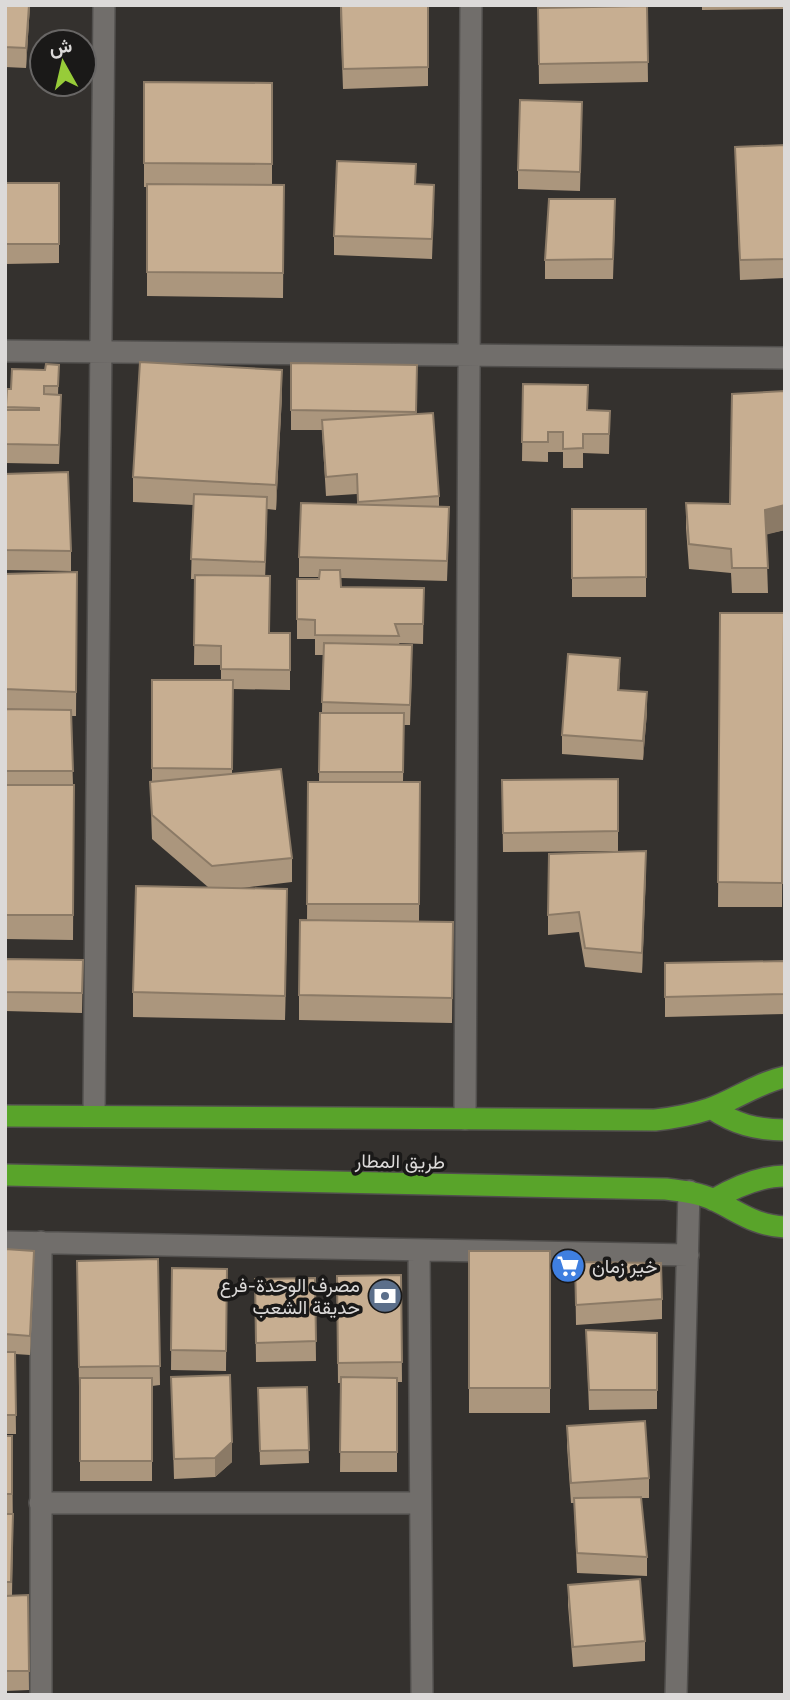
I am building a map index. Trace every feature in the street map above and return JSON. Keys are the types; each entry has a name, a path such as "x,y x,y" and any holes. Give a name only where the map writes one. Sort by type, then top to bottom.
{"highway":[{"path":"5,1116 655,1120 684,1116 711,1108 759,1084 785,1077"},
{"path":"711,1108 729,1120 751,1128 785,1130"},
{"name":"طريق المطار","path":"5,1175 666,1189 690,1191 713,1199 751,1221 785,1227"},
{"path":"713,1199 754,1181 785,1176"}],"street":[{"path":"94,1116 104,5"},
{"path":"465,1119 471,5"},
{"path":"5,351 785,358"},
{"path":"677,1695 690,1191"},
{"path":"5,1242 688,1255"},
{"path":"41,1242 41,1695"},
{"path":"419,1250 422,1695"},
{"path":"40,1503 421,1503"}],"building":[{"path":"5,5 29,5 26,48 5,47"},
{"path":"341,5 428,5 428,67 343,69"},
{"path":"647,6 648,62 539,64 538,8"},
{"path":"144,82 272,83 272,164 144,163"},
{"path":"520,100 582,102 580,172 518,170"},
{"path":"785,145 785,259 740,260 735,147"},
{"path":"337,161 416,164 415,184 434,185 432,239 334,236"},
{"path":"5,183 59,183 59,244 5,244"},
{"path":"147,184 284,185 283,273 147,272"},
{"path":"549,199 615,199 613,259 545,260"},
{"path":"140,362 282,370 276,485 133,477"},
{"path":"291,363 417,365 416,412 291,410"},
{"path":"46,364 59,365 58,386 44,386 44,394 61,395 59,445 5,444 5,410 39,410 6,407 7,389 11,389 12,369 45,370"},
{"path":"523,384 588,385 587,410 610,411 609,434 583,434 583,448 563,449 563,432 548,432 548,442 522,442"},
{"path":"785,391 785,505 765,510 768,568 732,568 731,549 689,544 686,503 730,504 732,394"},
{"path":"433,413 439,496 358,502 357,474 326,477 322,420"},
{"path":"68,472 71,551 5,550 5,474"},
{"path":"194,494 267,497 265,562 191,559"},
{"path":"301,503 449,507 447,561 299,557"},
{"path":"572,509 646,509 646,577 572,578"},
{"path":"320,570 340,570 341,587 424,588 423,624 395,624 399,636 315,635 315,620 297,619 297,579 319,579"},
{"path":"77,572 76,692 5,689 5,574"},
{"path":"195,575 270,576 269,633 290,633 290,670 221,669 221,646 194,645"},
{"path":"720,613 784,613 782,883 718,882"},
{"path":"324,643 412,645 410,705 322,702"},
{"path":"568,654 620,658 618,690 647,692 643,741 562,735"},
{"path":"152,680 233,680 232,769 152,768"},
{"path":"5,709 71,710 73,771 5,771"},
{"path":"320,713 404,713 403,772 319,772"},
{"path":"281,769 292,858 212,866 152,815 150,782"},
{"path":"618,779 618,831 503,833 502,780"},
{"path":"308,782 420,782 419,904 307,904"},
{"path":"5,785 74,785 73,915 5,915"},
{"path":"646,851 642,953 585,948 579,912 548,915 549,854"},
{"path":"136,886 287,889 285,996 133,992"},
{"path":"300,920 453,922 452,998 299,995"},
{"path":"5,959 83,960 82,993 5,992"},
{"path":"785,961 785,994 665,997 665,963"},
{"path":"5,1249 34,1251 30,1336 5,1334"},
{"path":"469,1251 550,1251 550,1388 469,1388"},
{"path":"158,1259 160,1366 79,1367 77,1261"},
{"path":"575,1262 661,1263 662,1299 576,1305"},
{"path":"172,1268 227,1269 226,1351 171,1350"},
{"path":"401,1275 402,1362 338,1363 337,1276"},
{"path":"315,1278 316,1341 256,1343 255,1279"},
{"path":"586,1330 657,1333 657,1390 589,1390"},
{"path":"5,1352 15,1352 16,1415 5,1415"},
{"path":"230,1375 232,1442 215,1458 174,1459 171,1377"},
{"path":"341,1377 397,1378 397,1452 340,1452"},
{"path":"80,1378 152,1378 152,1461 80,1461"},
{"path":"307,1387 309,1450 260,1451 258,1388"},
{"path":"645,1421 649,1478 571,1483 567,1426"},
{"path":"5,1436 12,1436 12,1494 5,1494"},
{"path":"641,1497 647,1557 577,1553 574,1498"},
{"path":"5,1514 13,1514 11,1582 5,1582"},
{"path":"640,1579 645,1641 573,1647 568,1585"},
{"path":"28,1595 29,1671 5,1671 5,1596"}],"place":[{"name":"خير زمان","path":"568,1266"},
{"name":"مصرف الوحدة-فرع حديقة الشعب","path":"385,1296"}]}
